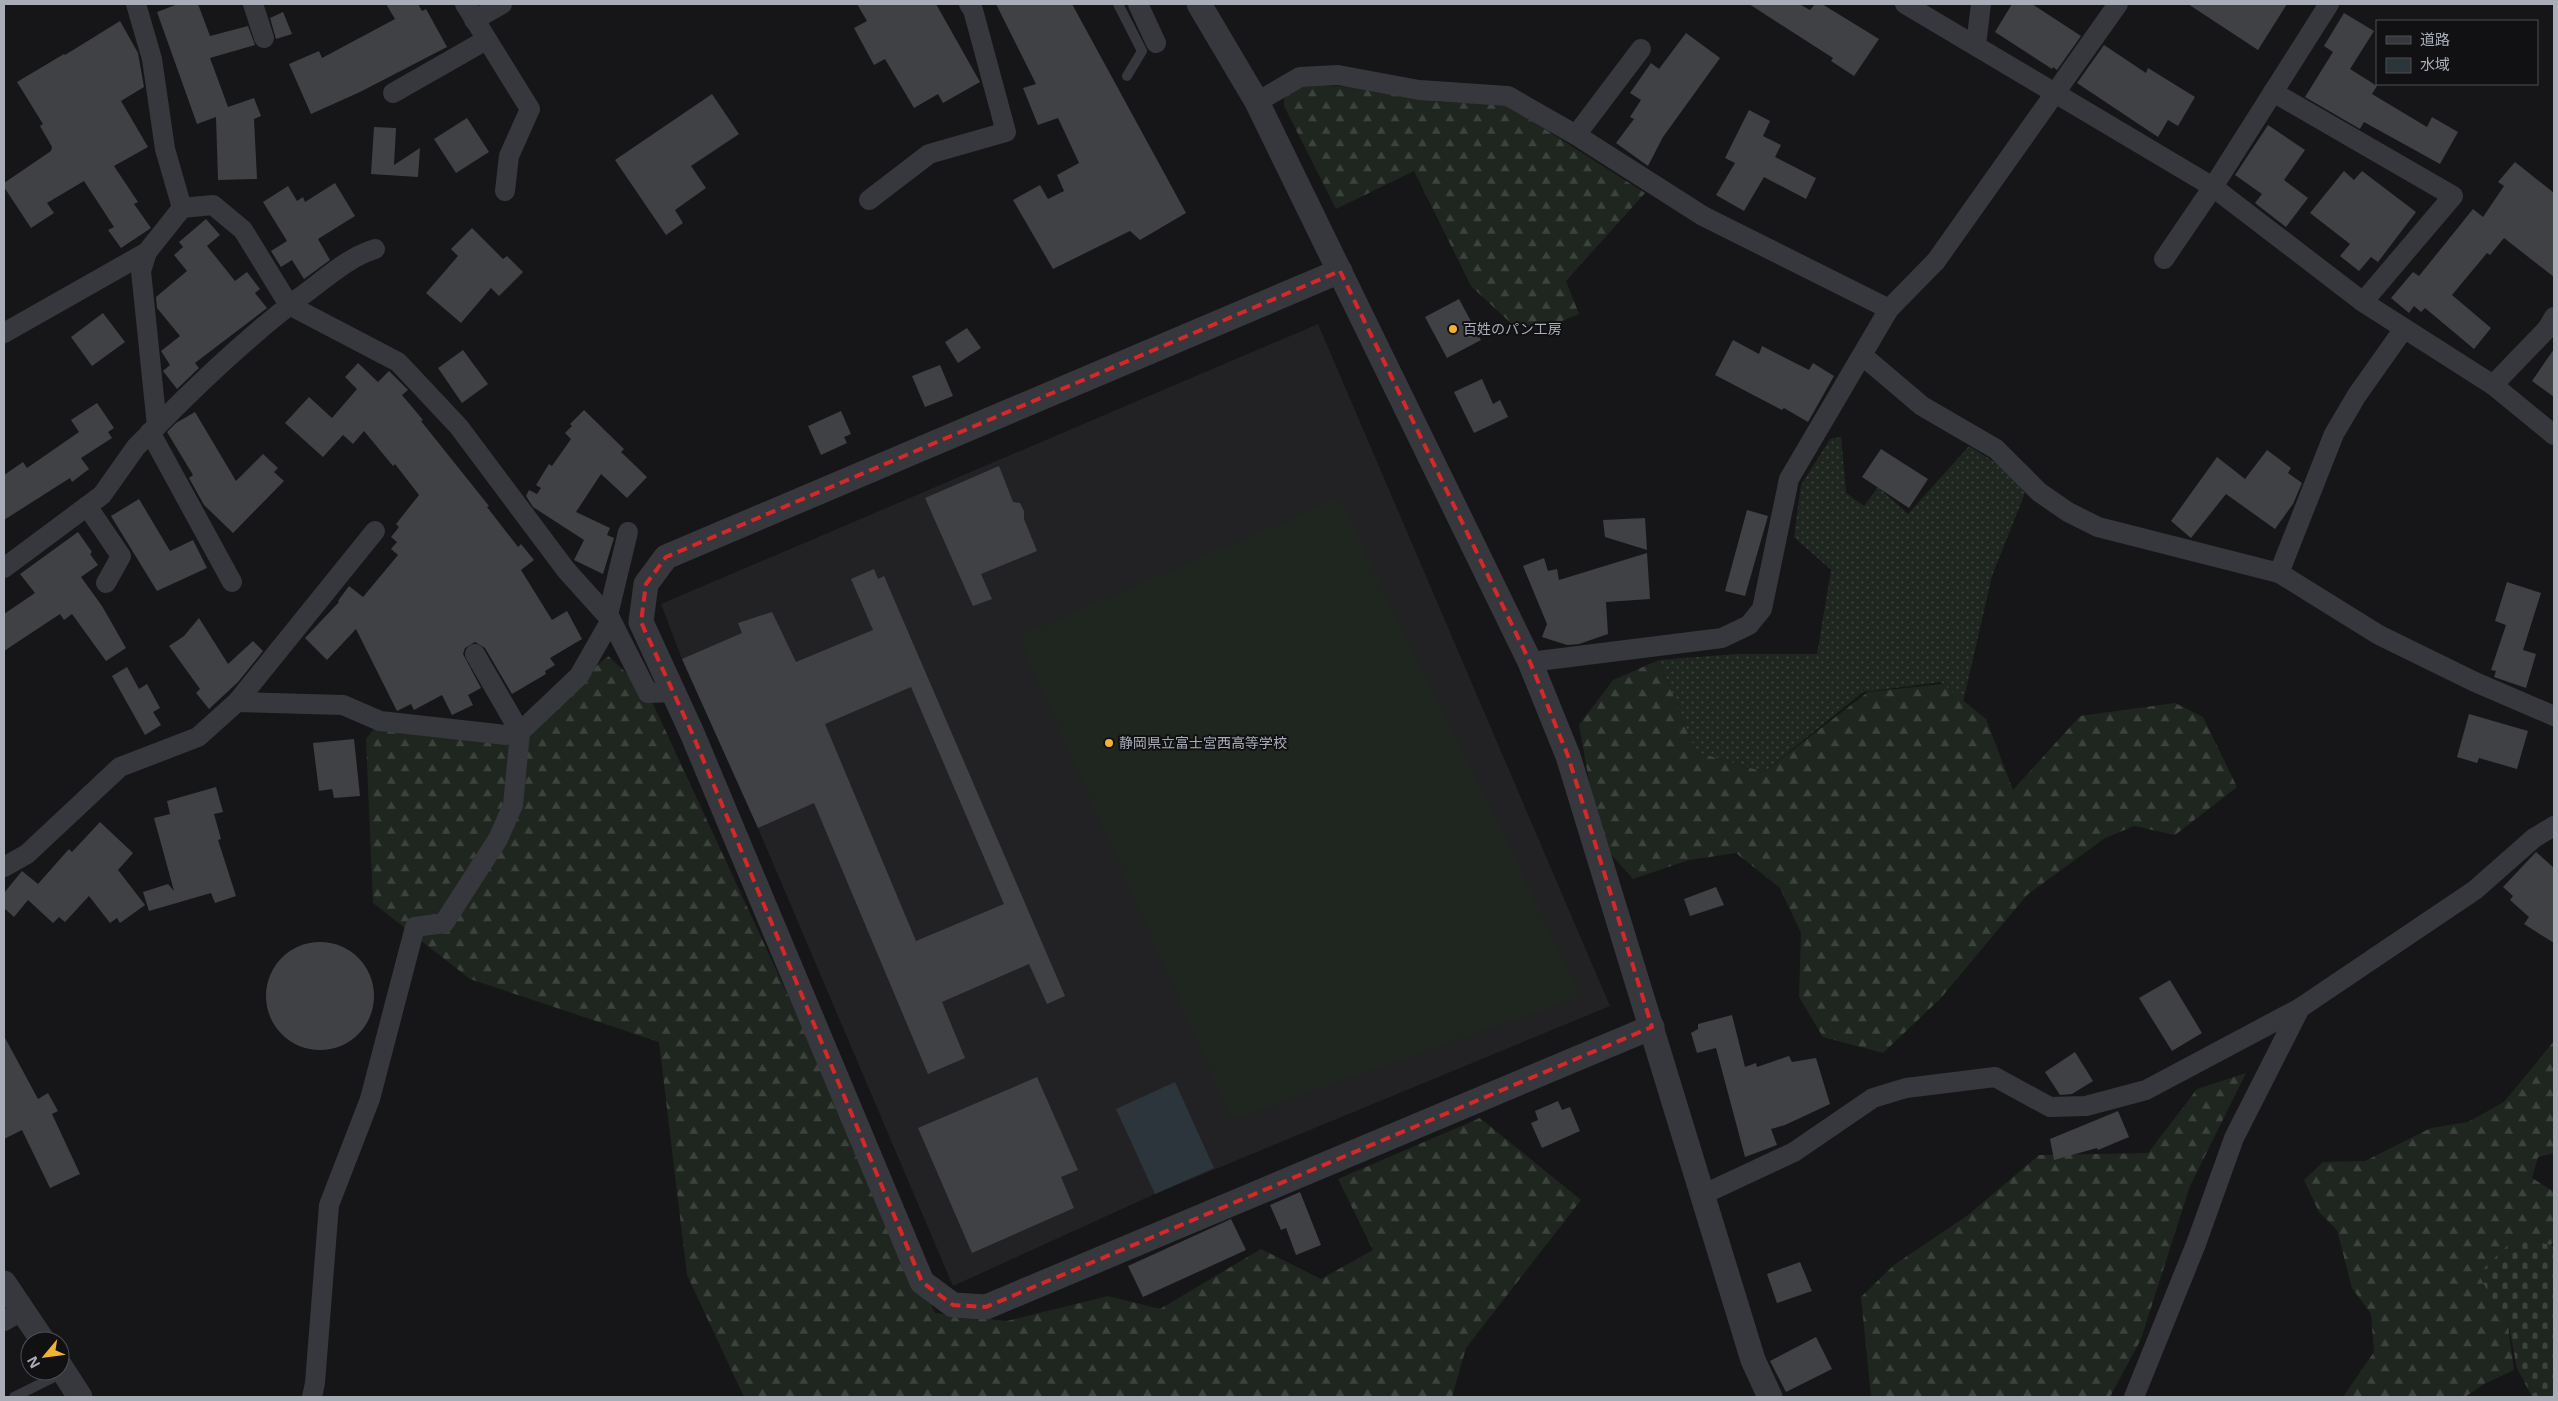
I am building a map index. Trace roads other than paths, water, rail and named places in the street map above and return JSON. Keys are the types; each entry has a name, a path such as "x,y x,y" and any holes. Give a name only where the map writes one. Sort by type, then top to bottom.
{"street":[{"path":"253,4 264,38"},
{"path":"502,4 469,12 530,109 509,156 505,191"},
{"path":"870,200 929,154 1006,132 973,10 969,4"},
{"path":"1138,4 1156,43"},
{"path":"1199,4 1257,102 1530,662 1568,756 1753,1360 1770,1397"},
{"path":"1904,4 2214,187 2363,302 2403,330 2493,385 2554,435"},
{"path":"1976,45 1981,4"},
{"path":"1530,662 1722,638 1749,625 1762,609 1789,479 1888,309 1936,261 2118,4"},
{"path":"2164,259 2214,187 2329,4"},
{"path":"139,5 152,58 165,149 182,208"},
{"path":"392,92 486,40"},
{"path":"1576,135 1641,49"},
{"path":"1257,102 1300,77 1338,75 1419,90 1508,96 1576,135 1703,216 1888,309"},
{"path":"2273,92 2453,196 2363,302"},
{"path":"232,582 153,429 141,272 147,252 182,208 213,205 243,230 289,305 398,362 459,427 566,570 610,618 648,693 674,692"},
{"path":"4,568 102,495 136,447 216,366 289,305 356,255 375,249"},
{"path":"4,333 147,252"},
{"path":"1340,271 666,558 646,584 641,622 674,692 922,1282 953,1305 986,1307 1652,1027"},
{"path":"2493,385 2547,329 2554,317"},
{"path":"2279,573 2334,434 2357,395 2403,330"},
{"path":"1862,356 1922,406 1996,449 2039,492 2068,512 2098,528 2279,573 2379,635 2475,682 2554,716"},
{"path":"87,506 121,556 106,583"},
{"path":"4,867 27,854 120,767 198,737 237,702 375,531"},
{"path":"237,702 342,705 380,721 491,734 506,735 520,732 579,676 610,618 628,532"},
{"path":"312,1397 315,1383 329,1205 370,1099 415,928 444,924 498,839 513,805 520,732 476,654"},
{"path":"1702,1195 1794,1152 1873,1098 1906,1088 1995,1077 2050,1107 2086,1106 2146,1090 2300,1008 2467,896 2534,838 2554,826"},
{"path":"2134,1397 2196,1244 2234,1138 2300,1008"},
{"path":"4,1282 13,1316 31,1331"},
{"path":"70,1381 80,1397"}],"lane":[{"path":"1118,4 1142,52 1127,76"},
{"path":"14,1397 41,1381"}],"water":[{"path":"1175,1082 1214,1168 1155,1194 1116,1109"}],"place":[{"name":"百姓のパン工房","path":"1453,329"},
{"name":"静岡県立富士宮西高等学校","path":"1109,743"}]}
